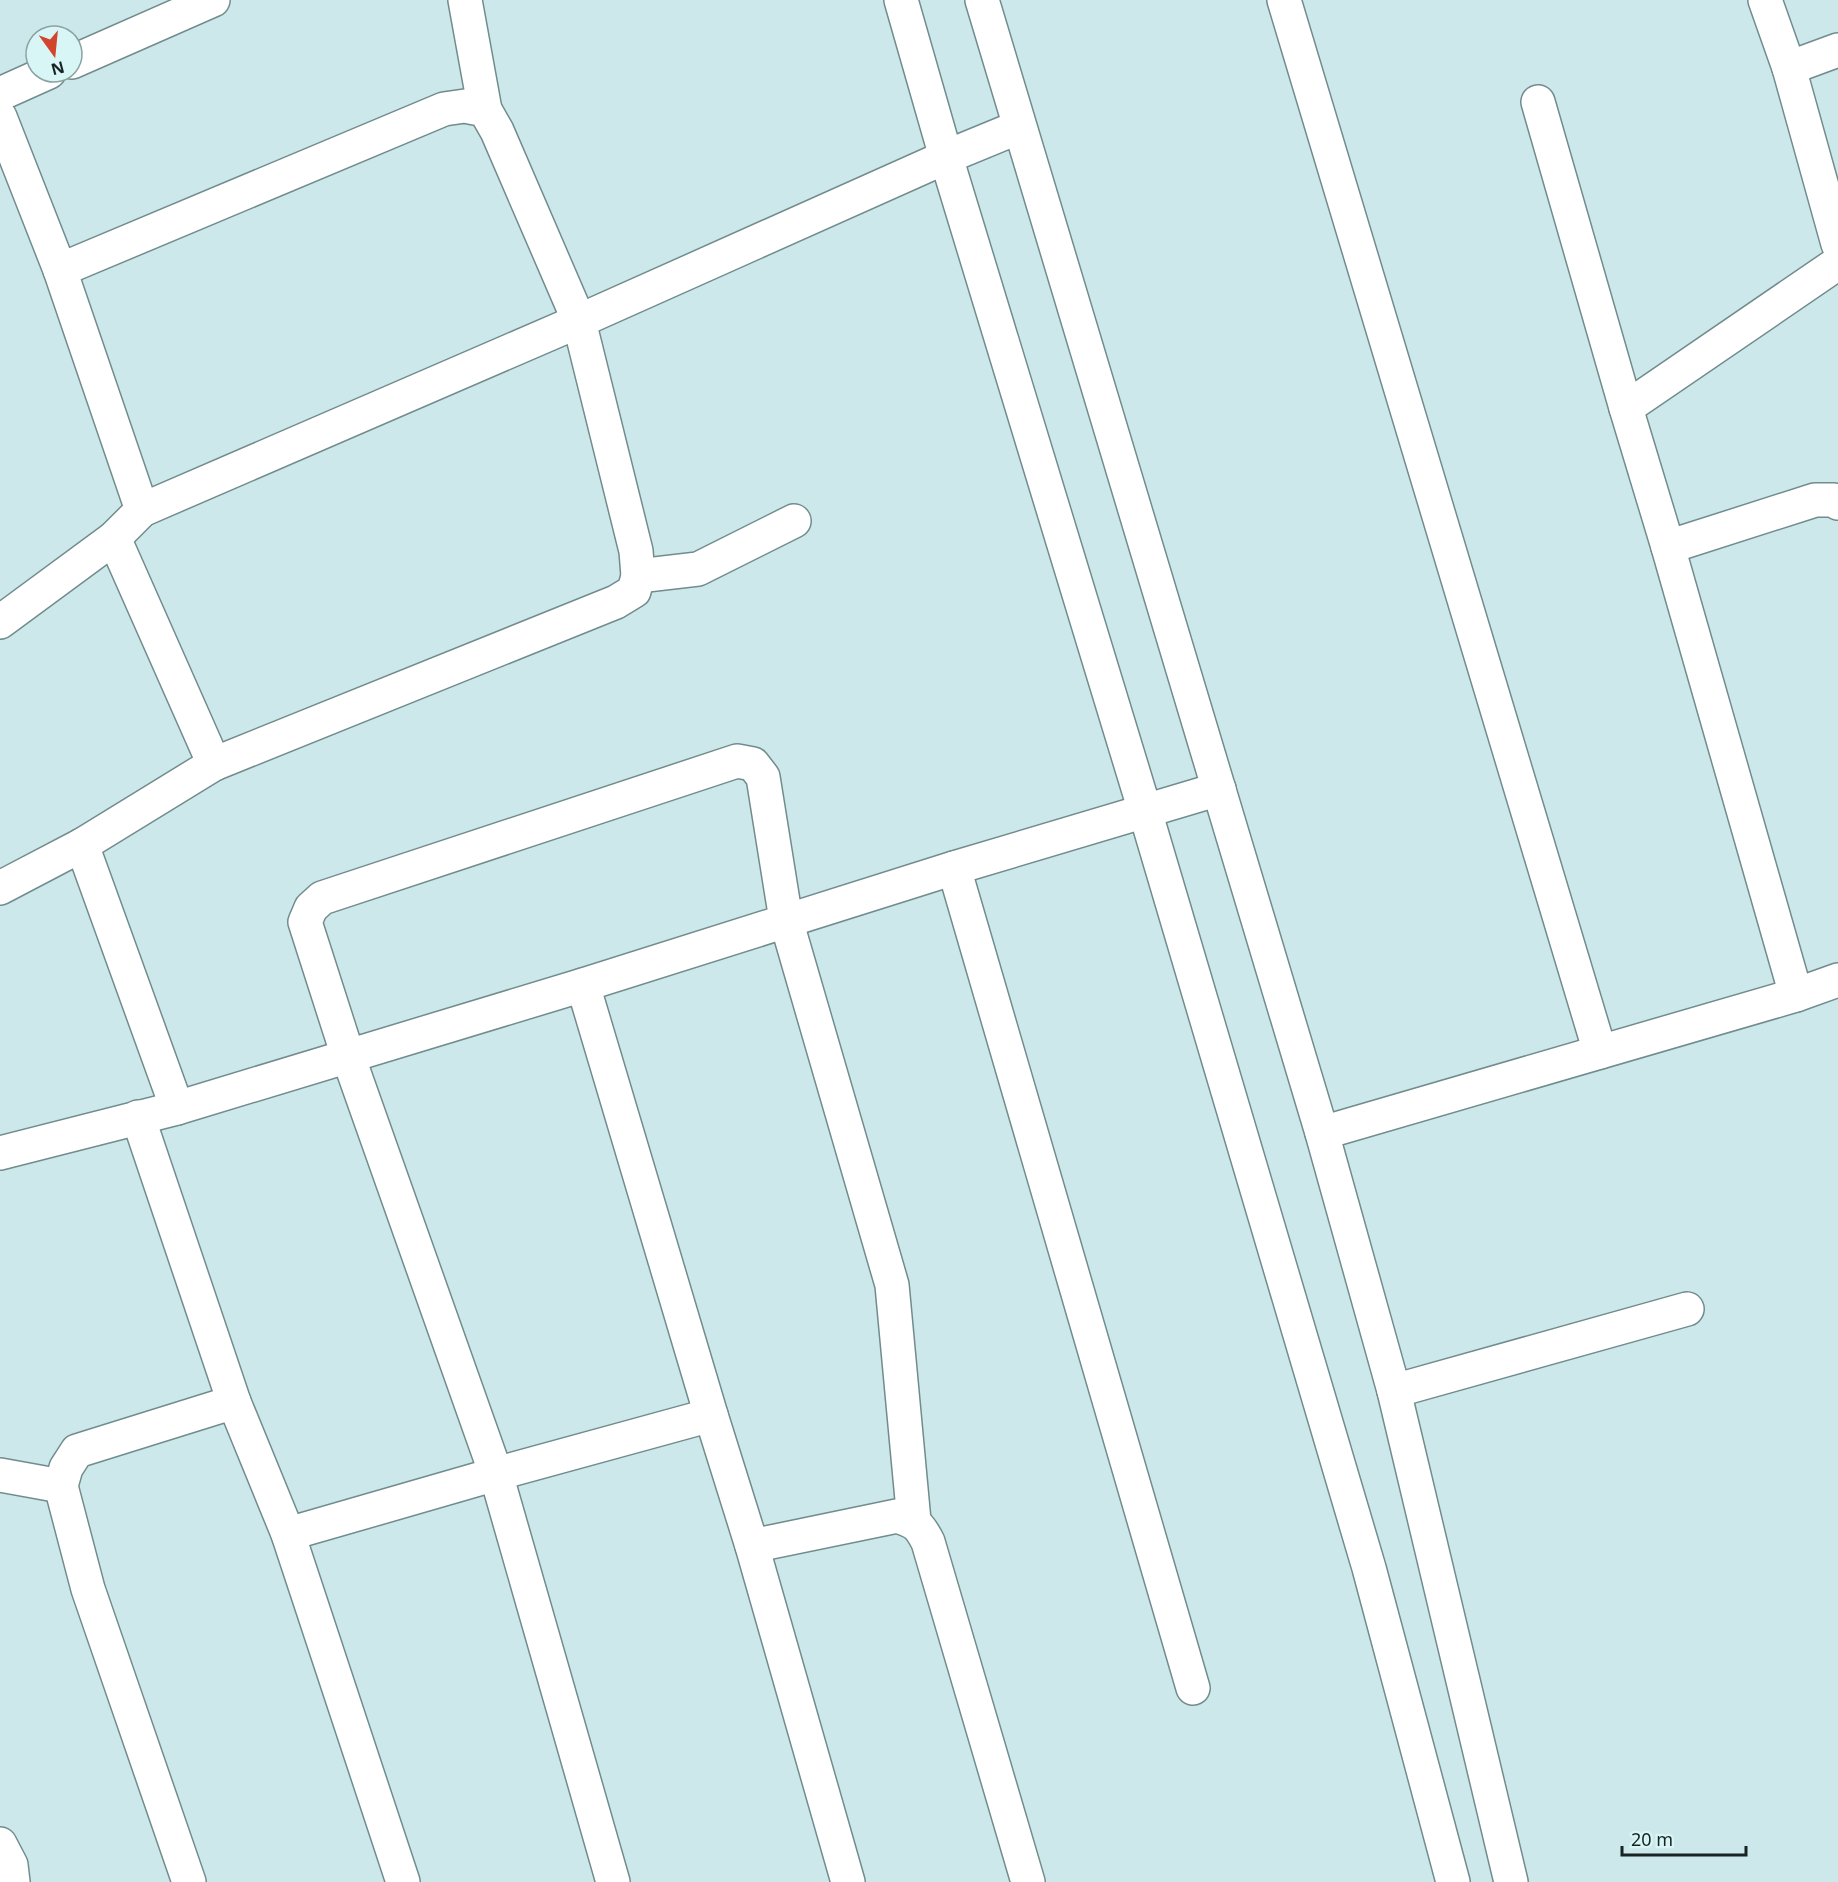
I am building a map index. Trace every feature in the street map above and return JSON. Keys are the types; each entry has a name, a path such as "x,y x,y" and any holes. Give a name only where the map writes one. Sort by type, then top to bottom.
{"street":[{"path":"84,57 213,0"},
{"path":"0,888 82,845 214,764 616,602 634,591 638,576 636,551 579,321 497,131 484,110 465,0"},
{"path":"901,0 946,157 1145,811 1369,1568 1453,1882"},
{"path":"981,0 1322,1133 1394,1391 1511,1882"},
{"path":"1284,0 1600,1052"},
{"path":"1765,0 1789,68 1838,244"},
{"path":"1789,68 1838,50"},
{"path":"0,94 24,83"},
{"path":"1538,102 1796,995"},
{"path":"60,270 444,109 465,106 484,110"},
{"path":"0,117 13,186 60,270 142,510"},
{"path":"0,622 114,538 142,510 1019,127"},
{"path":"1626,408 1838,263"},
{"path":"1668,547 1815,500 1834,500 1838,503"},
{"path":"638,576 698,569 794,521"},
{"path":"114,538 214,764"},
{"path":"614,1882 496,1474 348,1056 305,922 311,908 322,898 737,761 753,764 763,777 786,920 892,1285 914,1521"},
{"path":"0,1153 177,1108 583,985 954,868 1219,789"},
{"path":"82,845 177,1108"},
{"path":"954,868 1193,1688"},
{"path":"1322,1133 1796,995 1838,980"},
{"path":"583,985 752,1546 848,1882"},
{"path":"138,1117 234,1402 288,1534 403,1882"},
{"path":"1394,1391 1686,1309"},
{"path":"189,1882 88,1589 61,1486 66,1468 77,1451 234,1402"},
{"path":"288,1534 711,1415"},
{"path":"0,1475 61,1486"},
{"path":"752,1546 897,1516 914,1521 921,1529 928,1542 1028,1882"},
{"path":"0,1844 11,1866 13,1882"}]}
